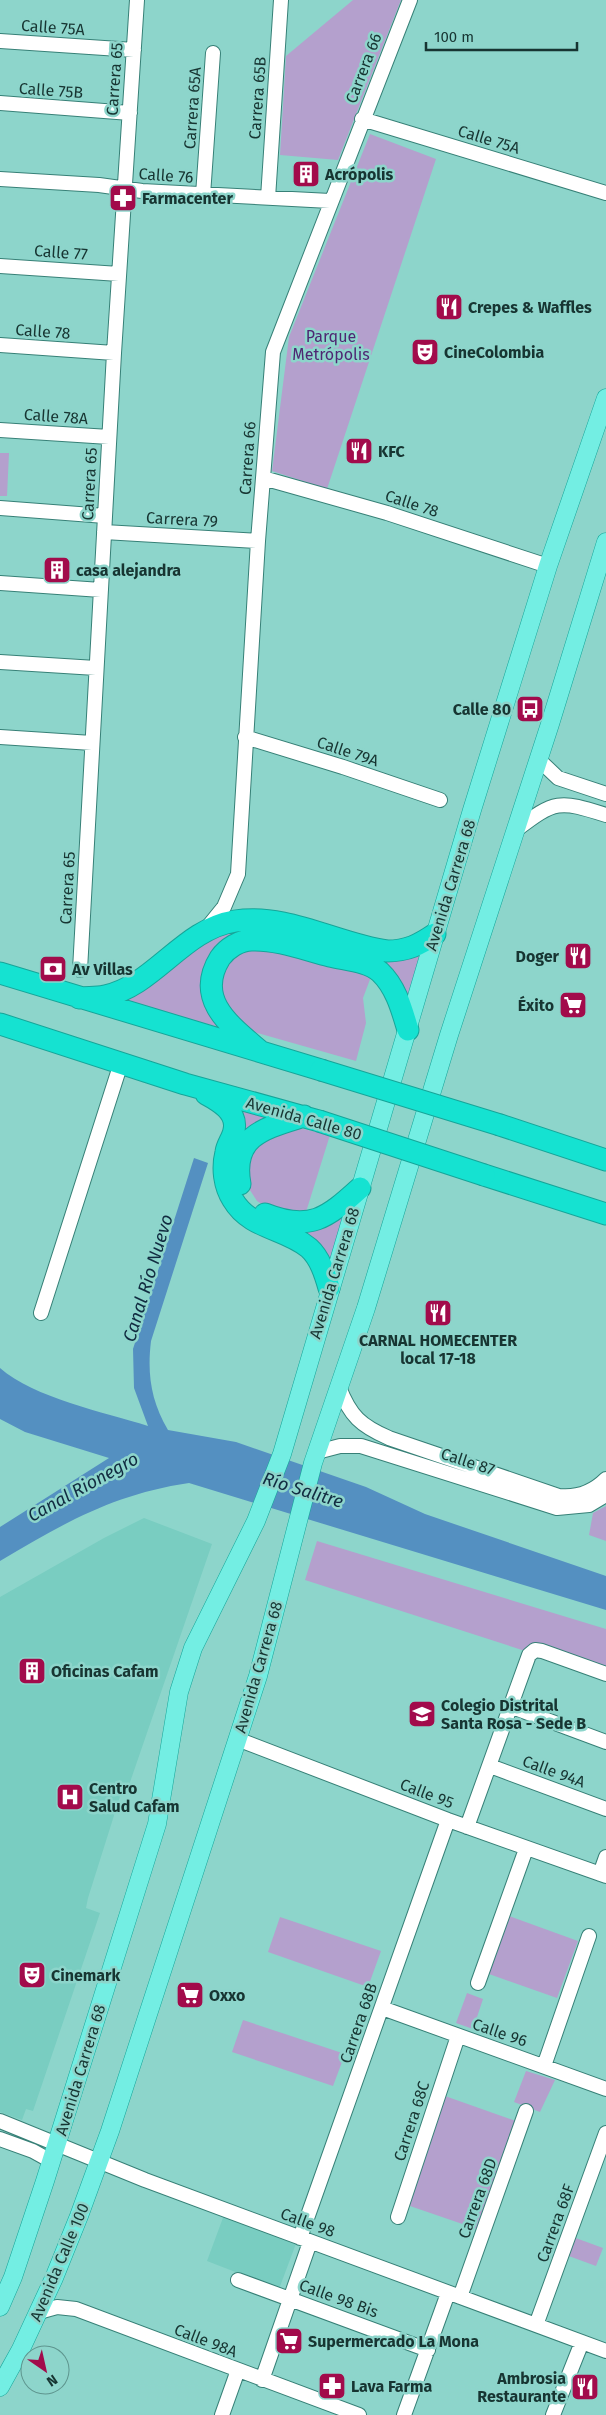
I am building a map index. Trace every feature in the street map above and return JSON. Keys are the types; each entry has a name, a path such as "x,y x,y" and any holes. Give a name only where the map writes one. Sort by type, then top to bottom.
{"highway":[{"path":"79,998 105,996 135,983 203,932 235,921 270,921 387,951 400,951 416,946 436,934"},
{"path":"260,1051 224,1019 214,1004 212,991 213,972 222,955 235,944 250,940 278,943 375,968 396,993 408,1030"},
{"path":"0,973 500,1125 606,1160"},
{"name":"Avenida Calle 80","path":"0,1024 186,1084 312,1118 606,1214"},
{"path":"186,1084 217,1099 232,1115 234,1129 226,1152 224,1173 227,1190 234,1202 244,1214 258,1224 292,1237 310,1248 321,1266 329,1288"},
{"path":"312,1118 264,1129 244,1146 238,1160 238,1173 244,1194 264,1213 279,1219 306,1222 332,1213 360,1188"}],"main road":[{"name":"Avenida Carrera 68","path":"57,2143 157,1824 175,1715 185,1669 193,1648 256,1521 282,1454 329,1288 548,566 606,398"},
{"name":"Avenida Carrera 68","path":"99,2161 258,1676 315,1458 366,1308 449,1035 539,760 606,542"},
{"path":"0,2307 13,2277 57,2143"},
{"name":"Avenida Calle 100","path":"0,2387 39,2312 99,2161"}],"street":[{"name":"Carrera 65","path":"80,970 114,353 137,0"},
{"name":"Carrera 65B","path":"268,198 281,0"},
{"name":"Carrera 66","path":"203,932 224,907 238,874 258,541 273,352 330,201 410,0"},
{"name":"Calle 75A","path":"0,41 134,50"},
{"name":"Carrera 65A","path":"203,195 213,53"},
{"name":"Calle 75B","path":"0,104 130,113"},
{"name":"Calle 75A","path":"362,119 606,193"},
{"name":"Calle 76","path":"0,179 203,195 330,201"},
{"name":"Calle 77","path":"0,266 120,274"},
{"name":"Calle 78","path":"0,345 114,353"},
{"name":"Calle 78A","path":"0,430 110,438"},
{"name":"Calle 78","path":"264,478 380,511 548,566"},
{"path":"0,508 105,516"},
{"name":"Carrera 79","path":"104,532 258,541"},
{"path":"0,583 101,590"},
{"path":"0,662 96,668"},
{"path":"0,737 92,743"},
{"name":"Calle 79A","path":"245,737 440,800"},
{"path":"539,760 558,778 606,794"},
{"path":"516,830 542,811 556,805 575,806 606,816"},
{"path":"41,1313 121,1063"},
{"name":"Calle 87","path":"339,1387 353,1416 372,1430 390,1438 559,1496 600,1493"},
{"name":"Calle 87","path":"315,1458 340,1446 361,1446 557,1508 589,1505 600,1493"},
{"path":"600,1493 606,1479"},
{"path":"467,1826 512,1707 529,1656 535,1650 542,1651 606,1674"},
{"path":"512,1707 606,1742"},
{"name":"Calle 95","path":"237,1738 448,1820 603,1875"},
{"name":"Calle 94A","path":"490,1766 606,1808"},
{"name":"Carrera 68B","path":"262,2380 290,2299 305,2240 382,2008 448,1820"},
{"path":"478,1983 526,1849"},
{"path":"603,1875 606,1858"},
{"path":"544,2066 588,1936"},
{"name":"Calle 96","path":"382,2008 606,2089"},
{"name":"Carrera 68C","path":"398,2217 458,2036"},
{"name":"Carrera 68D","path":"404,2415 428,2350 454,2295 526,2111"},
{"name":"Calle 98","path":"0,2120 99,2161 305,2240 606,2351"},
{"name":"Carrera 68F","path":"536,2325 600,2166 606,2133"},
{"path":"0,2139 33,2151 51,2161"},
{"name":"Calle 98 Bis","path":"238,2280 428,2350"},
{"name":"Calle 98A","path":"39,2312 57,2307 76,2309 359,2415"},
{"path":"553,2415 582,2342"},
{"path":"222,2415 238,2370"}],"shaded area":[{"path":"144,1518 212,1544 128,1788 123,1787 88,1898 86,1908 100,1913 33,2111 26,2109 22,2120 0,2112 0,1597 104,1538"},
{"path":"224,2215 297,2241 279,2289 207,2261"}],"green space":[{"path":"353,0 401,0 338,160 280,155 286,56"},
{"name":"Parque Metrópolis","path":"370,134 436,159 327,489 272,471 289,337"},
{"path":"0,453 9,453 7,496 0,496"},
{"path":"233,927 425,952 407,1012 374,961 219,947 223,1028 117,1000 177,959"},
{"path":"258,945 372,974 363,998 366,1023 356,1061 243,1029 222,1009 219,969 228,956"},
{"path":"232,1103 280,1118 244,1136"},
{"path":"294,1127 330,1135 306,1212 292,1216 271,1210 257,1201 248,1187 246,1157 256,1141"},
{"path":"346,1212 328,1274 302,1228"},
{"path":"606,1506 606,1541 589,1535 593,1513"},
{"path":"317,1541 606,1629 606,1677 305,1580"},
{"path":"509,1916 578,1941 557,1998 489,1974"},
{"path":"280,1917 381,1951 368,1987 268,1952"},
{"path":"467,1993 483,1999 473,2029 456,2023"},
{"path":"243,2020 345,2054 333,2086 232,2052"},
{"path":"526,2071 555,2080 540,2112 514,2102"},
{"path":"445,2096 516,2121 477,2229 407,2205"},
{"path":"573,2237 603,2248 596,2266 566,2255"}],"water":[{"path":"194,1158 208,1163 151,1341 150,1376 154,1398 168,1430 236,1442 366,1487 425,1514 606,1576 606,1610 189,1483 137,1494 113,1502 46,1534 0,1561 0,1527 109,1458 25,1432 0,1419 0,1368 14,1379 50,1396 148,1426 134,1388 133,1349"}],"place":[{"name":"Acrópolis","path":"306,174"},
{"name":"Farmacenter","path":"123,198"},
{"name":"Crepes & Waffles","path":"449,307"},
{"name":"CineColombia","path":"425,352"},
{"name":"KFC","path":"359,451"},
{"name":"casa alejandra","path":"57,570"},
{"name":"Calle 80","path":"530,709"},
{"name":"Doger","path":"578,956"},
{"name":"Av Villas","path":"53,969"},
{"name":"Éxito","path":"573,1005"},
{"name":"CARNAL HOMECENTER local 17-18","path":"438,1313"},
{"name":"Oficinas Cafam","path":"32,1671"},
{"name":"Colegio Distrital Santa Rosa - Sede B","path":"422,1714"},
{"name":"Centro Salud Cafam","path":"70,1797"},
{"name":"Cinemark","path":"32,1975"},
{"name":"Oxxo","path":"190,1995"},
{"name":"Supermercado La Mona","path":"289,2341"},
{"name":"Lava Farma","path":"332,2386"},
{"name":"Ambrosia Restaurante","path":"585,2387"}],"water label":[{"name":"Canal Río Nuevo","path":"148,1278"},
{"name":"Canal Rionegro","path":"83,1487"},
{"name":"Río Salitre","path":"303,1490"}]}
